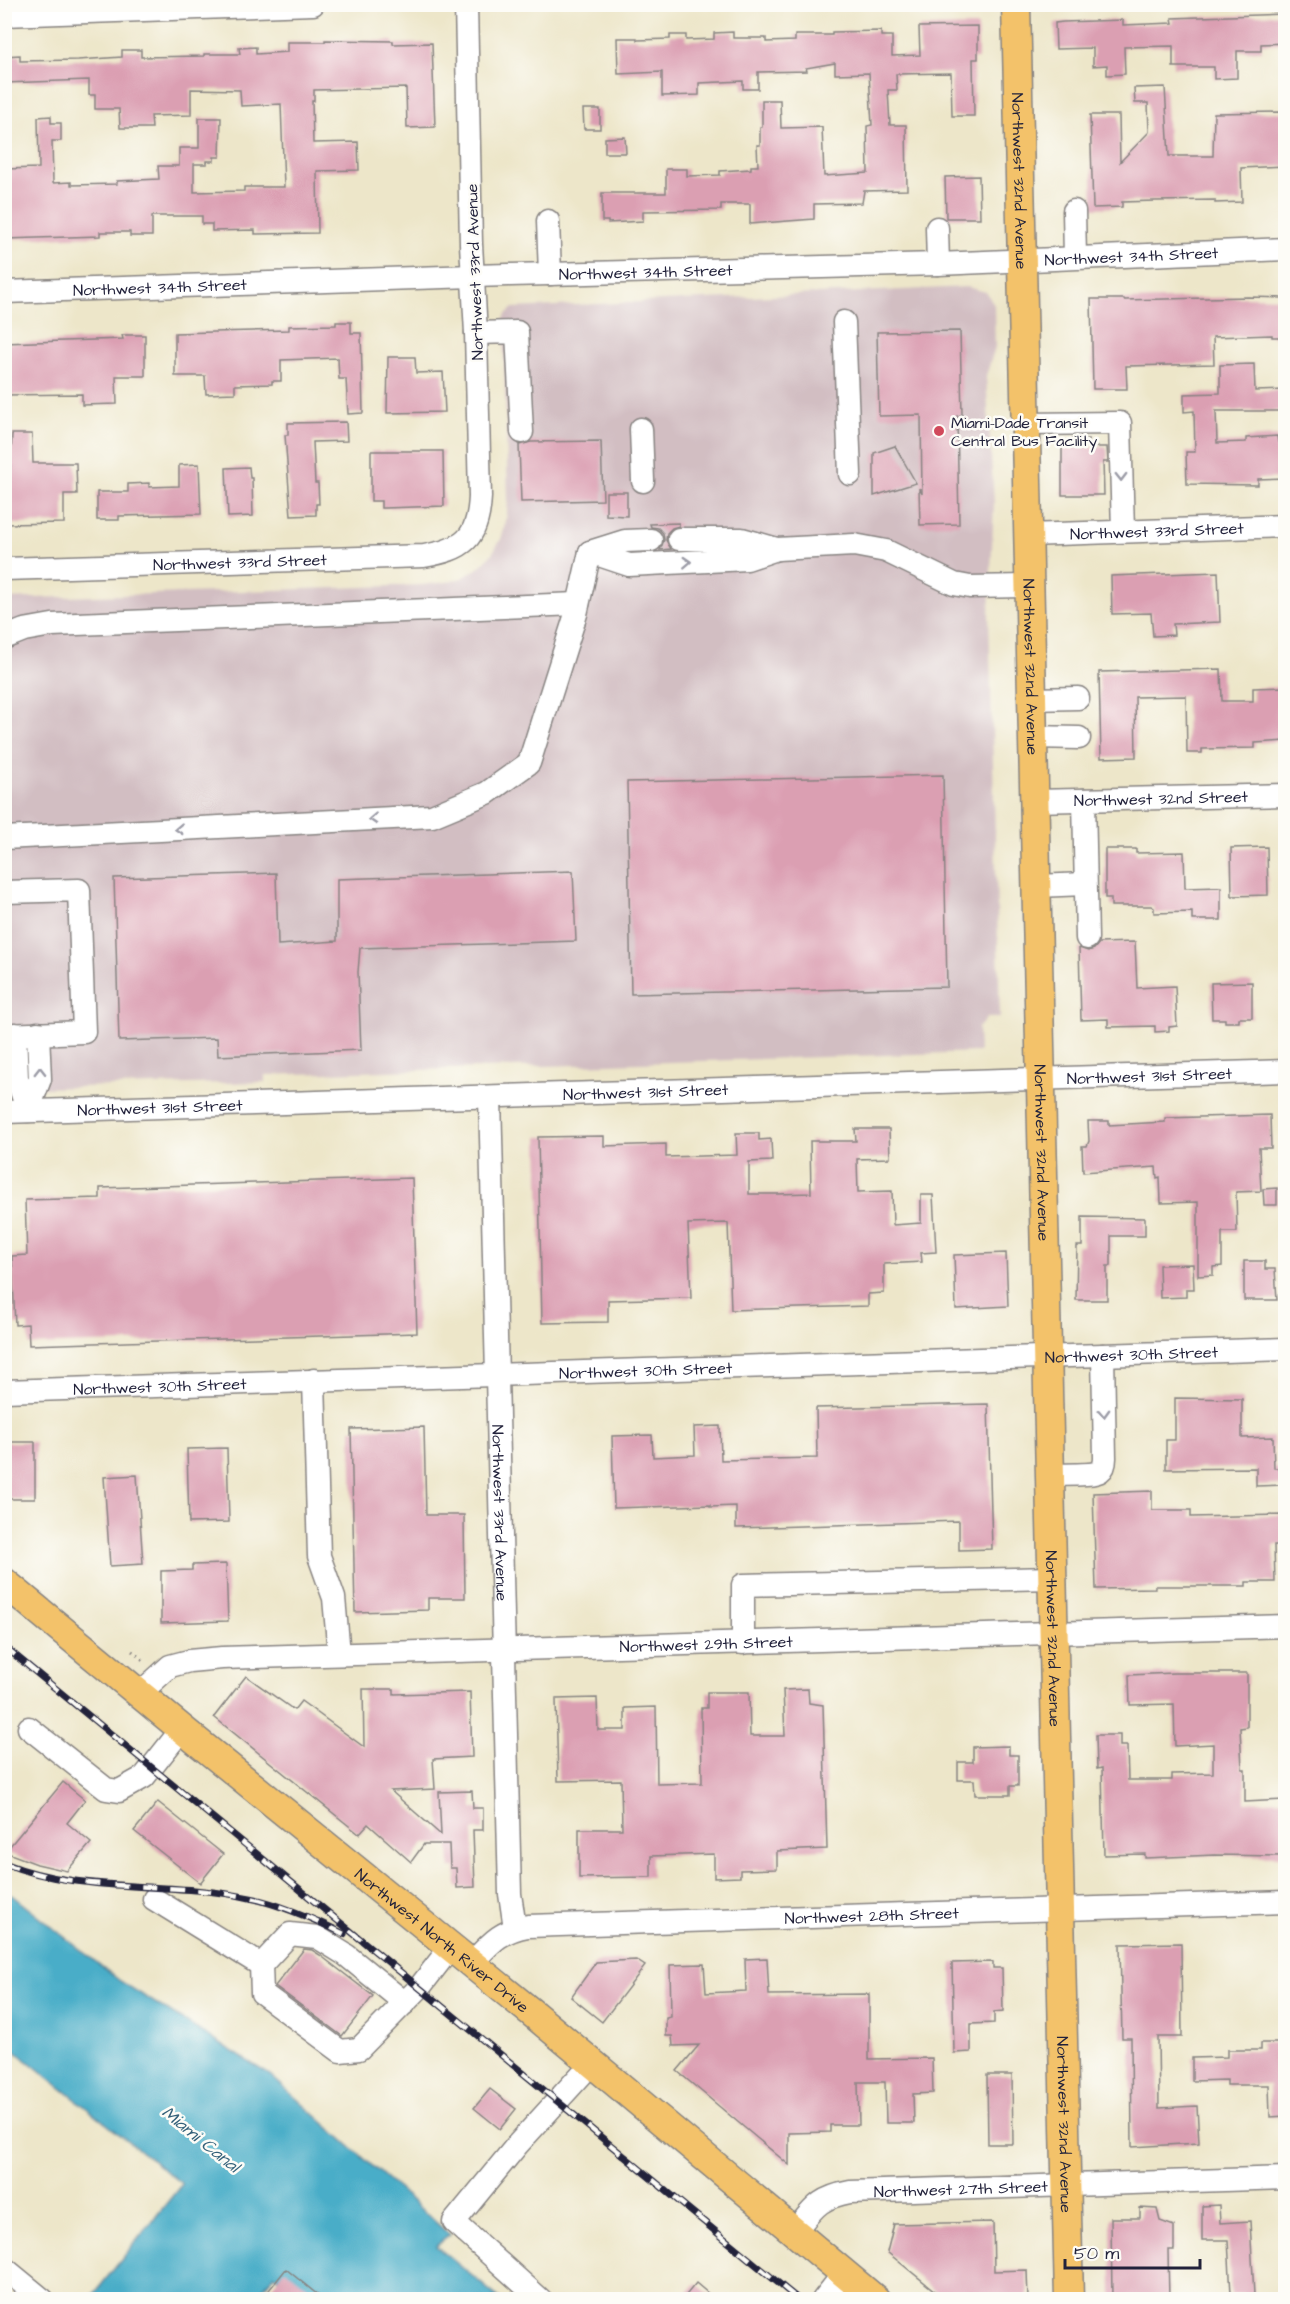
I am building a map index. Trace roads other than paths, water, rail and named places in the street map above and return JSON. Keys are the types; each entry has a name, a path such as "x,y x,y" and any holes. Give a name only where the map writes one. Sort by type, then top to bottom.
{"main road":[{"name":"Northwest 32nd Avenue","path":"1016,4 1032,737 1052,1474 1069,2300"},
{"name":"Northwest North River Drive","path":"4,1582 876,2300"}],"street":[{"path":"4,15 28,9 314,4"},
{"name":"Northwest 33rd Avenue","path":"466,4 480,497 479,519 470,538"},
{"path":"1074,211 1075,257"},
{"path":"548,221 550,274"},
{"path":"937,228 938,264"},
{"name":"Northwest 34th Street","path":"4,292 473,276 938,264 1286,249"},
{"path":"844,322 850,474"},
{"path":"476,333 517,332 522,432"},
{"path":"1026,423 1120,423 1122,531"},
{"path":"641,429 643,481"},
{"name":"Northwest 33rd Street","path":"1029,535 1286,526"},
{"name":"Northwest 33rd Street","path":"4,569 424,556 447,551 470,538"},
{"path":"679,539 742,539 777,549"},
{"path":"590,552 625,541 651,540"},
{"path":"590,552 628,565 747,559 777,549 854,545 886,551 954,584 970,587 1030,586"},
{"path":"4,838 432,816 487,793 529,763 578,604 590,552"},
{"path":"4,638 24,630 52,625 578,604"},
{"path":"1032,699 1078,698"},
{"path":"1032,737 1079,738"},
{"name":"Northwest 32nd Street","path":"1035,801 1286,795"},
{"path":"1084,800 1087,938"},
{"path":"1037,886 1086,884"},
{"path":"4,892 79,890 84,1032 10,1034 16,1079 28,1111"},
{"path":"28,1111 40,1079 38,1033"},
{"name":"Northwest 31st Street","path":"4,1112 1286,1071"},
{"name":"Northwest 33rd Avenue","path":"490,1097 510,1894 515,1928"},
{"name":"Northwest 30th Street","path":"4,1391 1286,1349"},
{"path":"1052,1474 1094,1473 1104,1466 1103,1355"},
{"path":"314,1380 320,1556 334,1598 339,1654"},
{"path":"743,1644 743,1585 1054,1578"},
{"name":"Northwest 29th Street","path":"139,1694 170,1666 189,1661 339,1654 743,1644 1286,1626"},
{"path":"29,1728 106,1789 119,1791 144,1777 182,1730"},
{"path":"154,1899 261,1965 290,1934 317,1937 346,1955 405,2003"},
{"name":"Northwest 28th Street","path":"261,1965 262,1993 340,2051 359,2049 405,2003 461,1956 515,1928 558,1924 1286,1902"},
{"path":"541,2300 454,2222 518,2144 592,2064"},
{"name":"Northwest 27th Street","path":"794,2232 820,2201 833,2195 850,2192 1286,2178"},
{"path":"4,2268 44,2300"},
{"path":"823,2300 844,2273"}],"water":[{"name":"Miami Canal","path":"4,1889 120,1981 270,2075 450,2235 436,2246 500,2299 305,2299 274,2275 255,2299 90,2299 182,2184 5,2043"}],"railway":[{"path":"4,1646 799,2300"},
{"path":"4,1863 34,1873 64,1879 188,1889 250,1898 298,1913 344,1934"}],"place":[{"name":"Miami-Dade Transit Central Bus Facility","path":"939,431"}]}
